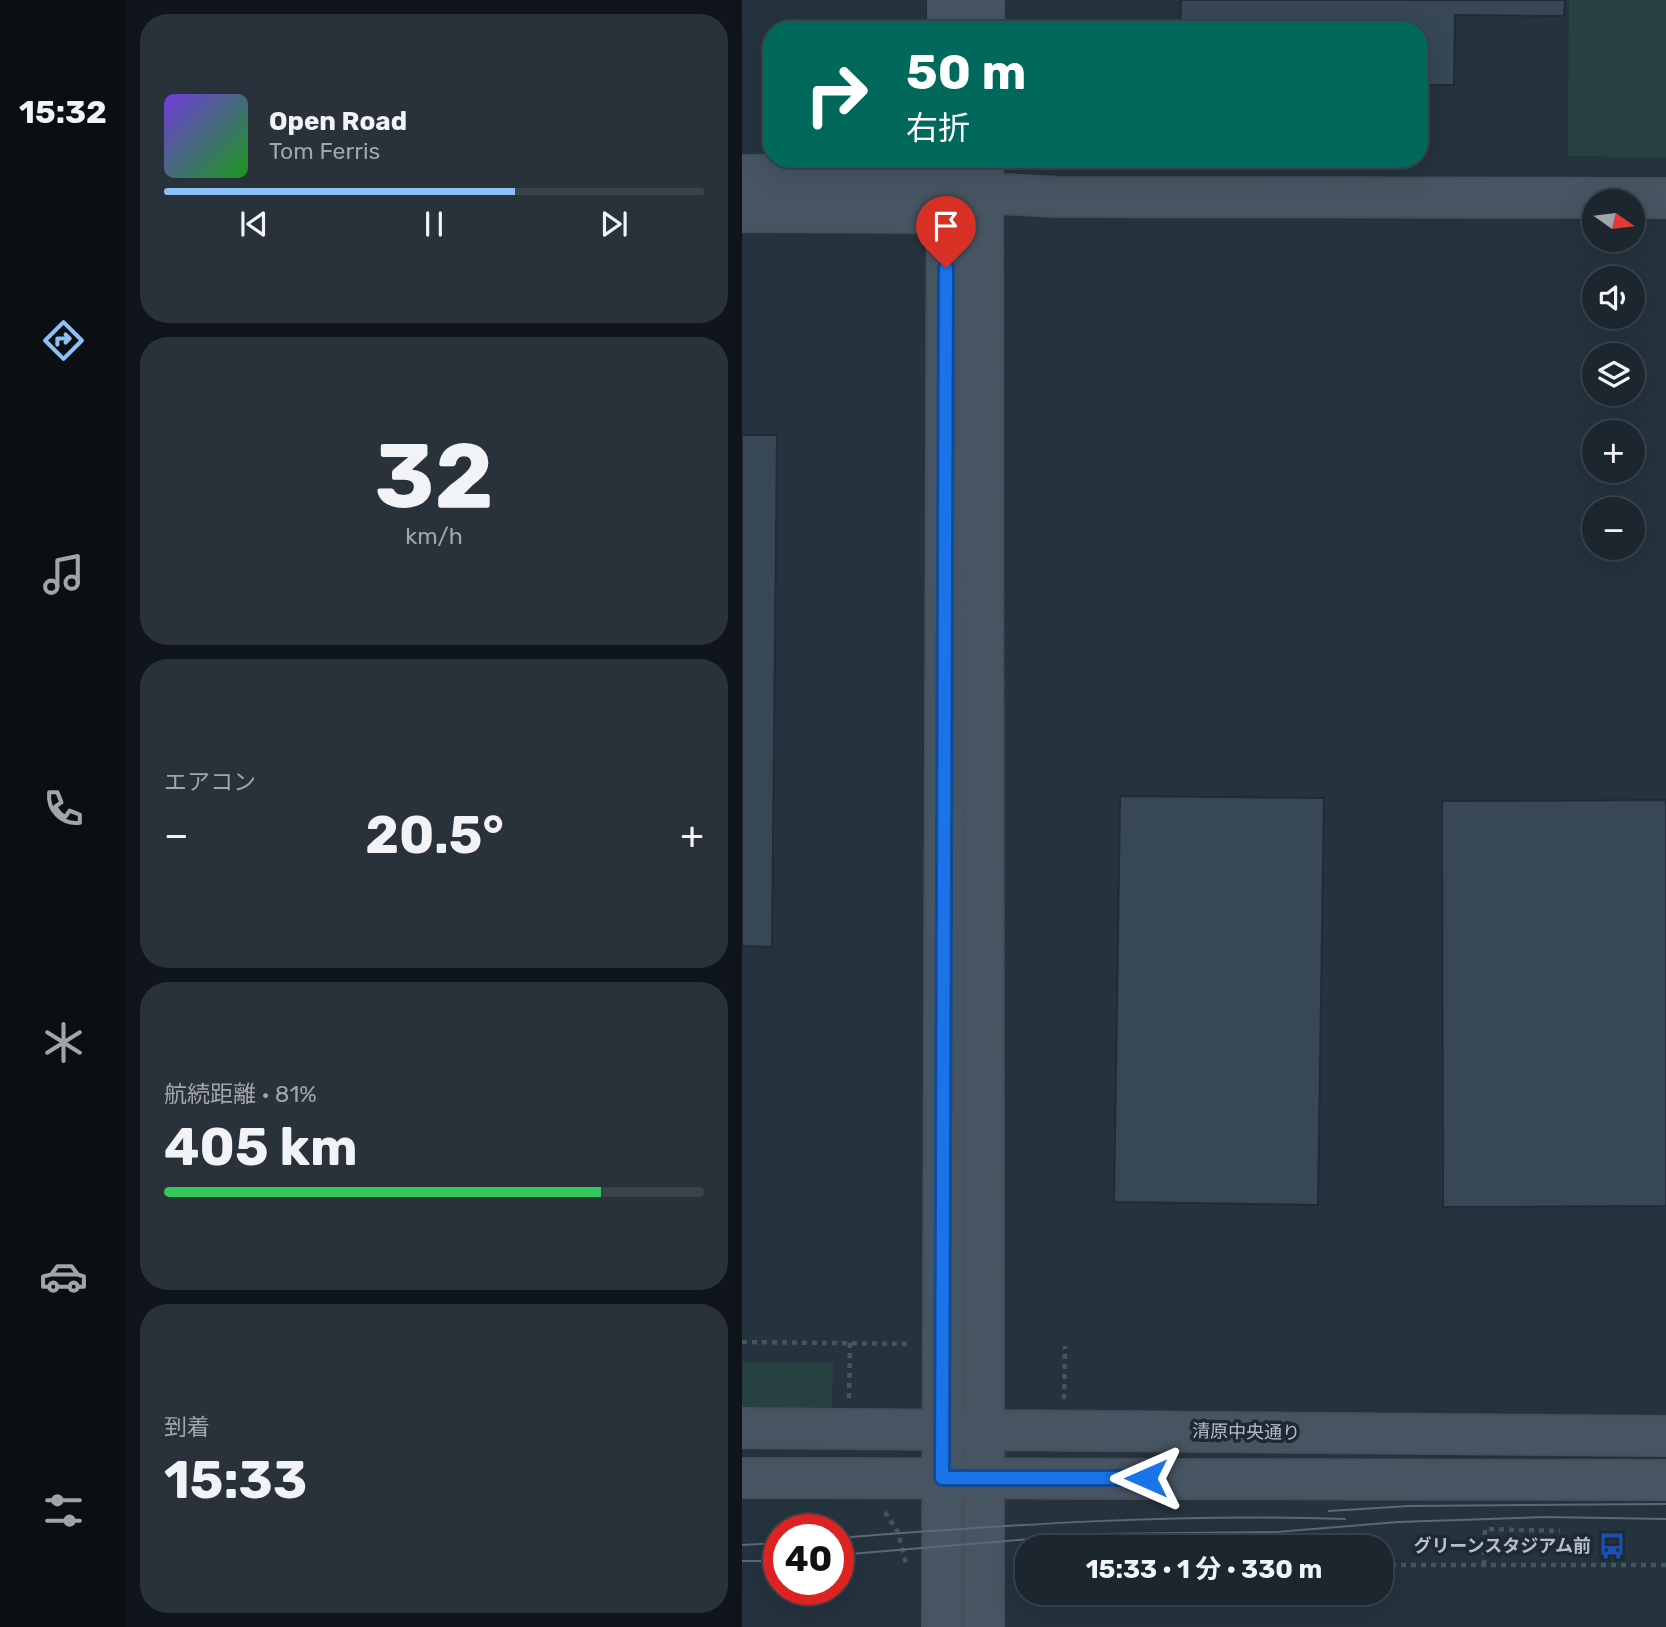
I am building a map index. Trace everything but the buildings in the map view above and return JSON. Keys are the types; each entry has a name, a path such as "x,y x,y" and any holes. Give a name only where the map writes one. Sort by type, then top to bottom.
{"street":[{"path":"948,0 948,21"},
{"path":"984,0 984,21"},
{"path":"742,176 947,183"},
{"path":"983,176 984,1627"},
{"path":"742,212 983,176 1058,197 1666,198"},
{"path":"942,1627 947,183"},
{"name":"清原中央通り","path":"742,1427 1666,1436"},
{"path":"742,1478 1666,1480"}],"path":[{"path":"742,1342 912,1344"},
{"path":"849,1401 850,1342"},
{"path":"1064,1401 1065,1346"},
{"path":"1484,1565 1485,1529 1560,1531"},
{"path":"1393,1565 1666,1565"}],"green space":[{"path":"1569,0 1666,0 1666,158 1568,156"},
{"path":"742,1362 833,1363 832,1412 742,1411"}],"tram line":[{"path":"1329,1511 1409,1506 1666,1504"},
{"path":"854,1554 1091,1534 1277,1532 1398,1522 1545,1517 1666,1519"},
{"path":"854,1537 1155,1519 1345,1519"},
{"path":"742,1545 763,1544"},
{"path":"742,1561 763,1561"}],"place":[{"name":"グリーンスタジアム前","path":"1612,1546"}],"route":[{"path":"946,268 942,1478 1146,1478"}]}
